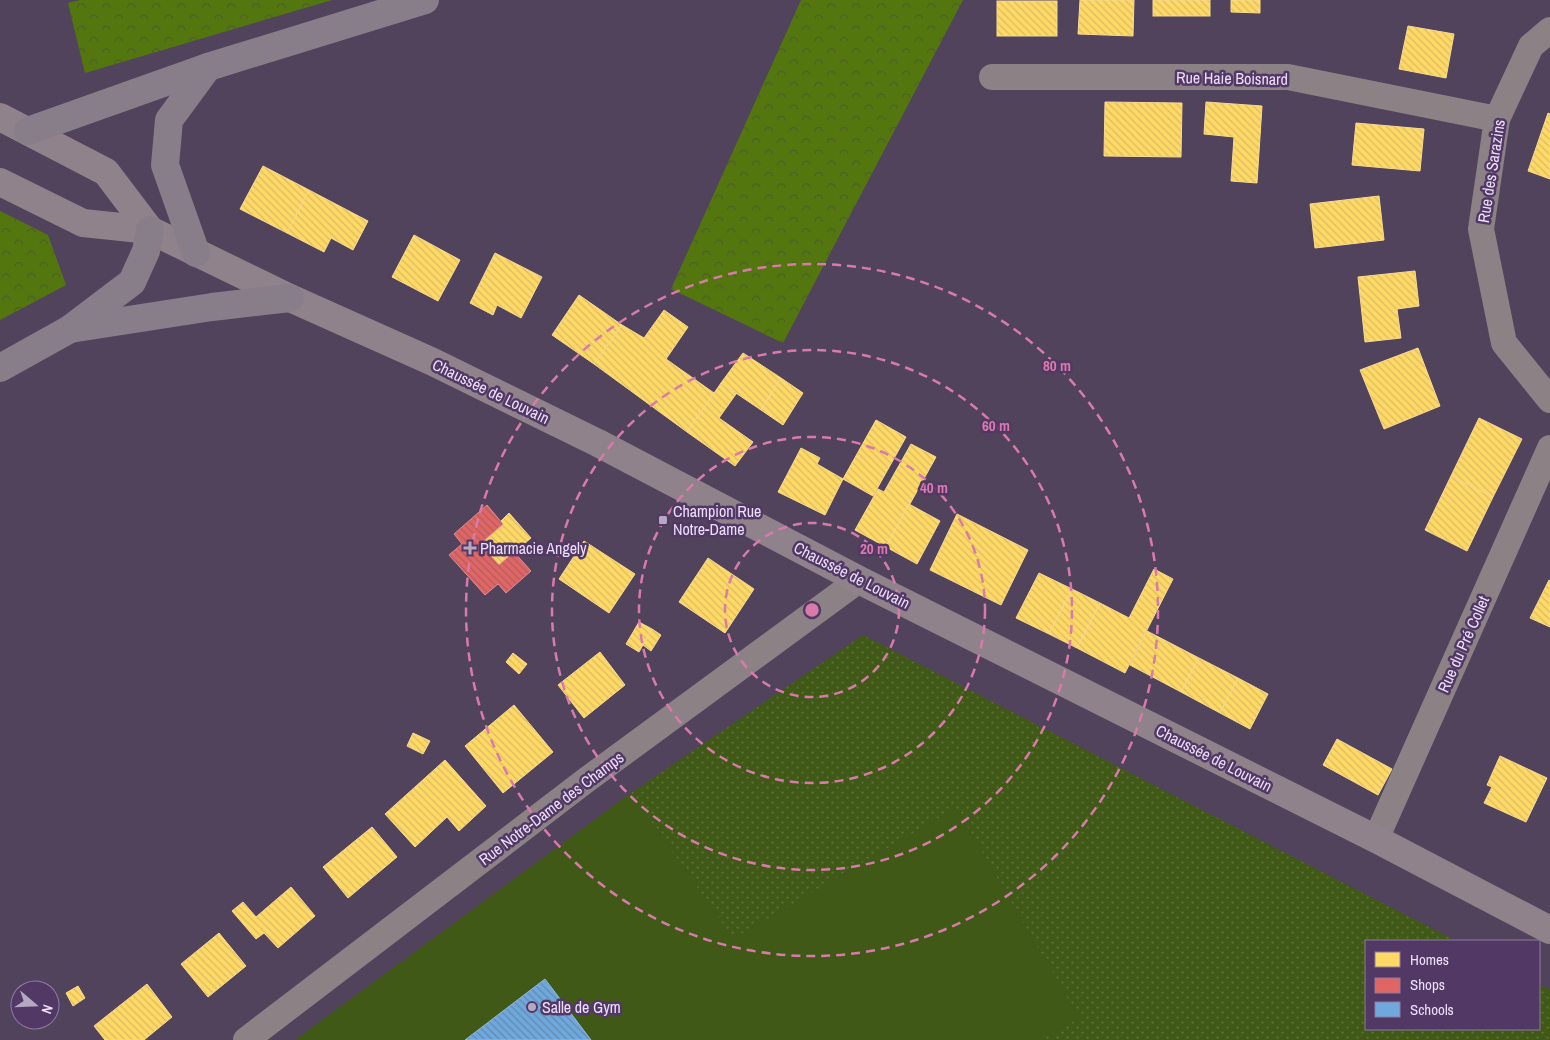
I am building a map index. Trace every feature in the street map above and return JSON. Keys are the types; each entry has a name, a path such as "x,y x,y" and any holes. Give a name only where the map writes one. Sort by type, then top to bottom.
{"highway":[{"path":"28,131 208,67 425,0"},
{"path":"196,253 165,165 169,120 208,67"},
{"path":"0,368 70,329 132,282 146,251 150,230"},
{"path":"70,329 212,307 290,298"}],"main road":[{"name":"Chaussée de Louvain","path":"0,116 106,172 150,230"},
{"path":"0,137 28,131"},
{"name":"Chaussée de Louvain","path":"0,182 83,223 150,230 290,298 433,362 598,443 860,580 1376,839 1550,930"}],"street":[{"name":"Rue des Sarazins","path":"1550,30 1531,46 1497,119 1481,229 1504,343 1550,400"},
{"name":"Rue Haie Boisnard","path":"992,78 1288,77 1497,119"},
{"name":"Rue du Pré Collet","path":"1376,839 1550,448"},
{"name":"Rue Notre-Dame des Champs","path":"246,1040 578,787 860,580"}],"green space":[{"path":"80,0 332,0 85,73 68,3"},
{"path":"801,0 963,0 783,343 671,289"},
{"path":"0,211 48,235 66,285 0,320"},
{"path":"863,635 1454,940 1365,940 1365,1030 1540,1030 1540,985 1550,990 1550,1040 1041,1040 1079,1018 956,808 733,939 631,793"},
{"path":"631,793 733,939 956,808 1079,1018 1041,1040 295,1040"}],"building: Homes":[{"path":"1080,0 1134,0 1133,36 1078,34"},
{"path":"1153,0 1210,0 1210,16 1153,16"},
{"path":"1231,0 1260,0 1260,13 1231,12"},
{"path":"997,1 1057,1 1057,36 997,36"},
{"path":"1408,26 1454,34 1446,78 1399,69"},
{"path":"1105,102 1182,103 1181,157 1104,156"},
{"path":"1206,102 1262,106 1257,183 1231,181 1234,137 1204,134"},
{"path":"1548,113 1550,114 1550,179 1528,171"},
{"path":"1356,123 1424,129 1420,171 1352,165"},
{"path":"263,166 309,190 287,233 240,209"},
{"path":"309,190 368,221 353,250 331,238 324,252 287,233"},
{"path":"1379,196 1384,240 1315,248 1310,204"},
{"path":"414,235 460,260 438,301 392,277"},
{"path":"495,253 542,277 521,318 497,305 493,315 470,303"},
{"path":"1415,271 1419,306 1397,309 1401,338 1365,342 1358,277"},
{"path":"579,295 622,325 594,364 552,335"},
{"path":"664,310 688,327 666,359 714,393 687,432 594,364 622,325 644,338"},
{"path":"1418,348 1440,406 1384,429 1360,370"},
{"path":"743,353 781,378 761,410 721,383"},
{"path":"781,378 803,393 783,425 761,410"},
{"path":"721,383 736,394 719,418 753,442 735,466 687,432"},
{"path":"1479,418 1522,439 1493,497 1451,476"},
{"path":"876,420 906,437 873,496 843,479"},
{"path":"911,444 936,457 886,547 855,530 878,489 884,492"},
{"path":"801,448 820,458 817,464 843,479 825,515 778,492"},
{"path":"1451,476 1493,497 1467,551 1425,530"},
{"path":"909,504 940,521 917,564 886,547"},
{"path":"509,513 531,538 499,565 480,544 503,524 501,521"},
{"path":"957,514 1028,550 1001,605 930,570"},
{"path":"584,541 635,574 609,613 559,579"},
{"path":"708,558 754,589 725,633 679,602"},
{"path":"1154,569 1173,579 1125,673 1077,648 1100,603 1129,618"},
{"path":"1039,573 1072,589 1049,634 1016,618"},
{"path":"1550,581 1550,627 1530,618"},
{"path":"1072,589 1100,603 1077,648 1049,634"},
{"path":"639,622 652,629 639,652 626,644"},
{"path":"652,629 661,635 651,651 643,645"},
{"path":"1147,631 1199,658 1181,692 1130,665"},
{"path":"600,652 625,685 584,718 558,685"},
{"path":"513,653 527,664 519,674 506,662"},
{"path":"1199,658 1238,678 1220,713 1181,692"},
{"path":"1238,678 1268,694 1250,729 1220,713"},
{"path":"514,705 553,752 503,793 465,746"},
{"path":"413,733 430,741 423,754 407,746"},
{"path":"1337,739 1392,769 1378,795 1323,765"},
{"path":"1500,756 1547,778 1526,822 1484,803 1492,787 1487,785"},
{"path":"445,760 486,806 459,831 447,817 415,847 385,814"},
{"path":"372,827 397,857 348,898 323,867"},
{"path":"291,887 315,916 278,948 264,933 256,939 232,911 243,902 256,917"},
{"path":"219,933 246,966 208,997 181,964"},
{"path":"147,984 172,1017 144,1040 105,1040 94,1026"},
{"path":"78,986 85,998 73,1006 66,993"}],"building: Shops":[{"name":"Pharmacie Angely","path":"487,505 503,524 480,544 499,565 514,552 531,571 506,593 498,584 485,595 449,555 462,544 454,534"}],"building: Schools":[{"name":"Salle de Gym","path":"545,979 591,1040 465,1040"}],"place":[{"name":"Champion Rue Notre-Dame","path":"663,520"},
{"name":"Pharmacie Angely","path":"470,548"},
{"name":"Salle de Gym","path":"532,1007"}]}
